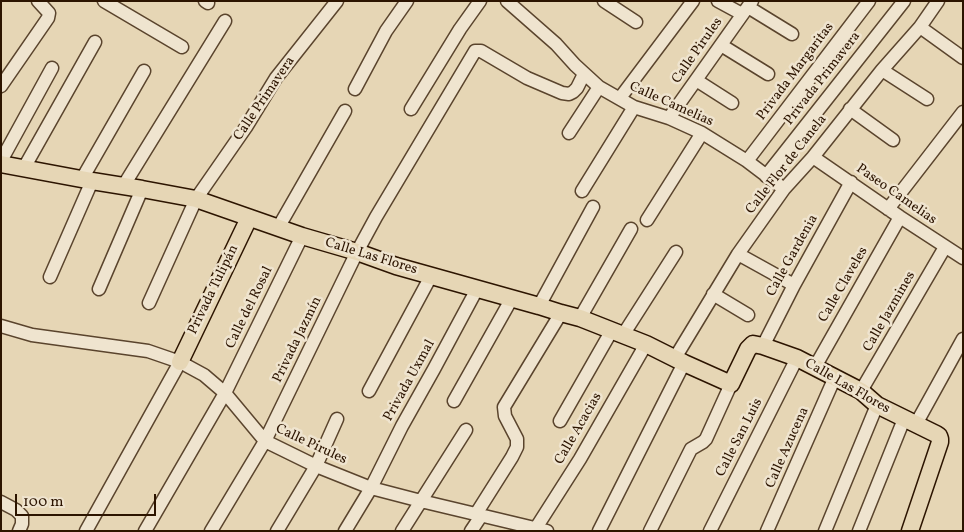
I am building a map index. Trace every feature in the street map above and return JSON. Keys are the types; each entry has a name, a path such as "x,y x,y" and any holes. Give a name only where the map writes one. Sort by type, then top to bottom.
{"main road":[{"name":"Calle Las Flores","path":"1,163 196,199 396,266 580,318 646,344 731,384"},
{"name":"Privada Tulipán","path":"180,362 249,218"},
{"name":"Calle Las Flores","path":"757,346 797,358 861,391 877,405 936,434 940,439 940,445 910,531"},
{"path":"731,384 757,346"}],"street":[{"path":"1,86 47,21 49,16 47,11 38,1"},
{"path":"104,1 182,47"},
{"name":"Calle Primavera","path":"149,302 196,199 246,127 276,78 337,1"},
{"path":"355,89 386,31 406,1"},
{"path":"411,109 460,29 480,1"},
{"name":"Calle Camelias","path":"507,1 556,44 599,87 634,106 669,118 702,133 747,161 784,189"},
{"path":"604,1 636,22"},
{"path":"620,98 693,1"},
{"path":"718,1 747,8 792,34"},
{"name":"Privada Margaritas","path":"747,161 869,1"},
{"name":"Privada Primavera","path":"766,176 904,1"},
{"name":"Calle Flor de Canela","path":"599,531 713,294 738,254 784,189 813,157 882,70 920,27 938,1"},
{"name":"Calle Pirules","path":"669,118 747,8"},
{"path":"124,185 225,21"},
{"path":"920,27 963,58"},
{"path":"24,168 95,42"},
{"path":"721,45 768,74"},
{"name":"Privada Jazmín","path":"265,441 357,252 381,208 475,51 481,51 527,78 562,93 569,94 573,92 584,74"},
{"path":"1,163 52,68"},
{"path":"882,70 927,99"},
{"path":"50,277 87,180 144,72"},
{"path":"696,80 732,103"},
{"path":"570,133 599,87"},
{"path":"582,191 634,106"},
{"path":"850,109 893,140"},
{"path":"278,228 345,111"},
{"path":"888,209 963,112"},
{"path":"647,220 702,133"},
{"name":"Paseo Camelias","path":"813,157 945,247 961,254"},
{"name":"Calle Gardenia","path":"757,346 794,285 851,182"},
{"path":"99,289 142,188"},
{"path":"539,306 593,207"},
{"name":"Calle Claveles","path":"815,367 900,217"},
{"path":"580,318 631,229"},
{"name":"Calle del Rosal","path":"145,531 225,394 302,236"},
{"name":"Calle Jazmines","path":"861,391 945,247"},
{"path":"560,421 617,332 676,252"},
{"path":"738,254 794,285"},
{"path":"369,392 431,276"},
{"name":"Privada Uxmal","path":"345,531 371,488 402,426 477,289"},
{"path":"713,294 748,315"},
{"path":"454,401 512,298"},
{"path":"471,531 478,515 517,447 517,438 505,416 504,407 561,313"},
{"name":"Calle Pirules","path":"1,326 32,335 148,351 180,362 204,375 225,394 265,441 316,466 371,488 478,515 517,528 542,529"},
{"path":"859,531 910,422 963,338"},
{"name":"Calle Acacias","path":"542,529 646,344"},
{"name":"Calle San Luis","path":"710,531 797,358"},
{"path":"86,531 180,362"},
{"name":"Calle Azucena","path":"767,531 835,377"},
{"path":"650,531 690,450 706,439 731,384"},
{"path":"825,531 877,405"},
{"path":"277,531 316,466 337,419"},
{"path":"402,531 466,430"},
{"path":"211,531 265,441"},
{"path":"1,502 16,510 22,516 22,524 19,531"}]}
